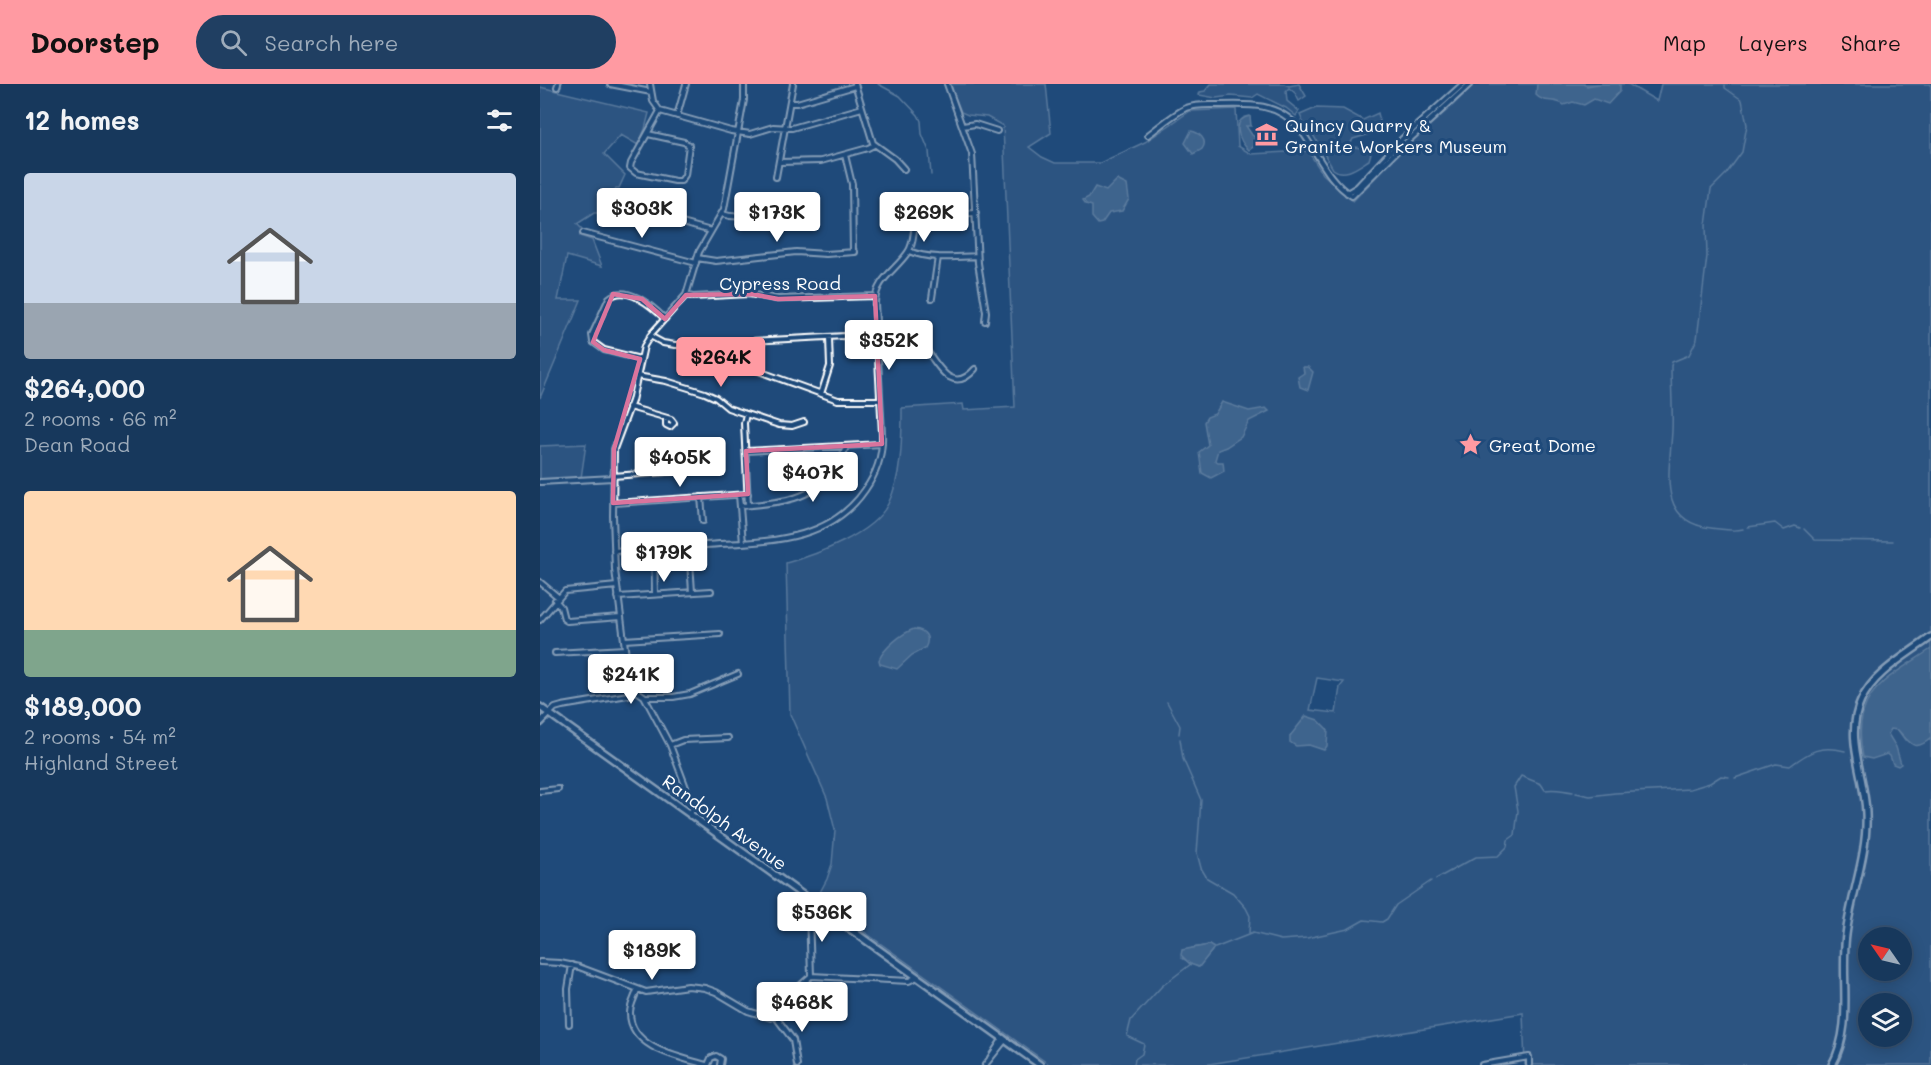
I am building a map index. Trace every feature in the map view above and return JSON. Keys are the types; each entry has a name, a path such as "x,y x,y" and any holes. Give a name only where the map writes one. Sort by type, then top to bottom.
{"main road":[{"path":"1832,1065 1843,1035 1845,945 1862,858 1866,823 1865,796 1854,740 1856,715 1865,693 1875,681 1931,637"},
{"name":"Randolph Avenue","path":"540,707 1040,1065"},
{"path":"540,723 549,714"}],"street":[{"path":"610,84 651,92"},
{"path":"650,84 654,105 660,111 750,134 773,127 792,128 862,108"},
{"path":"677,116 686,84"},
{"path":"690,816 694,807 670,745 645,697 636,690 625,649 614,551 615,446 629,407 640,359 650,336 686,295 697,260 722,214 745,97 744,84"},
{"path":"776,177 793,84"},
{"path":"947,84 972,154 977,256 986,312 985,321"},
{"path":"1347,193 1356,188 1402,139 1463,84"},
{"path":"1148,135 1175,114 1191,106 1240,104 1265,106 1283,113 1295,124 1324,169 1351,196 1470,84"},
{"path":"790,103 797,103 855,85 874,145 893,157 904,169"},
{"path":"648,134 688,144 690,149 683,178 676,181 636,173 630,168 660,111"},
{"path":"963,126 975,124 997,131"},
{"path":"780,162 816,162 874,145"},
{"path":"583,233 697,260 716,261 796,252 826,254 854,252 852,181 845,155"},
{"path":"621,206 711,231"},
{"path":"722,214 738,218 784,210 795,212"},
{"path":"614,551 743,543 797,537 816,531 840,517 858,500 873,478 879,464 882,444 875,296 879,285 909,251 913,242 915,224 919,217 976,213"},
{"path":"909,251 938,257 977,256"},
{"path":"932,298 938,257"},
{"path":"640,359 606,351 592,342 593,333 609,298 616,293 642,299 665,319"},
{"name":"Cypress Road","path":"686,295 693,297 752,294 778,299 875,296"},
{"path":"650,336 669,345 903,333 915,337 941,371 951,378 966,377 975,369"},
{"path":"821,394 830,366 829,338"},
{"path":"693,344 701,350 843,401 880,400"},
{"path":"637,376 663,380 705,393 726,406 782,426 804,422"},
{"path":"629,407 666,418"},
{"path":"746,414 744,423 748,505"},
{"path":"746,451 882,444"},
{"path":"740,506 786,502 812,491 834,470 846,446"},
{"path":"540,482 680,471"},
{"path":"613,503 747,494"},
{"path":"739,495 743,543"},
{"path":"701,497 703,521"},
{"path":"689,546 693,592"},
{"path":"654,548 656,594"},
{"path":"540,582 557,598 567,621 621,617"},
{"path":"540,620 557,598 570,590 617,586"},
{"path":"618,597 711,591"},
{"path":"624,640 720,634"},
{"path":"555,653 625,649"},
{"path":"645,697 675,697 690,694 738,674"},
{"path":"549,714 559,707 628,695 636,690"},
{"path":"670,745 683,740 728,738"},
{"path":"540,791 558,789"},
{"path":"811,902 809,912 811,976"},
{"path":"540,962 572,965 602,974 638,990 651,992 702,987 716,992 747,1011 775,1016 792,1038 796,1048 797,1065"},
{"path":"569,1024 568,989 572,965"},
{"path":"775,1016 794,991 811,976 909,981 918,977"},
{"path":"638,990 630,1013 632,1025 639,1036 666,1053 707,1065 711,1058 716,1056 721,1059 720,1065"},
{"path":"985,1065 1004,1039"},
{"path":"1482,1065 1529,1057 1529,1065"}],"highlighted area":[{"path":"613,294 642,299 665,319 686,295 752,294 778,299 875,296 882,444 746,451 748,494 613,503 614,449 640,359 604,350 593,342"}],"shaded area":[{"path":"950,84 1046,84 1051,133 1029,147 1055,163 1100,163 1145,142 1190,111 1236,109 1238,146 1251,154 1308,151 1323,174 1353,201 1401,151 1474,84 1628,84 1657,101 1661,84 1931,84 1931,721 1891,729 1898,730 1905,740 1930,740 1931,738 1931,1065 1525,1065 1523,1013 1203,1065 1050,1065 817,898 832,864 835,830 827,798 790,714 786,563 843,542 881,515 893,493 899,469 902,408 963,404 964,410 1015,407 1003,126 987,117 961,112","holes":["1317,678 1344,682 1340,687 1336,713 1310,710","1209,945 1212,951 1198,967 1182,958 1192,948"]},
{"path":"1211,84 1284,84 1289,86 1299,84 1306,96 1299,101 1289,88 1286,91 1287,101 1299,111 1296,116 1286,108 1258,94 1252,98 1231,96 1216,98 1199,95"},
{"path":"1537,84 1583,84 1587,86 1620,84 1620,91 1608,104 1594,99 1584,105 1573,102 1564,105 1539,98 1536,95"},
{"path":"540,87 649,113 638,145 621,135 604,154 625,175 604,213 594,213 577,224 582,229 580,236 592,240 602,266 567,256 558,300 581,300 540,398"},
{"path":"1316,108 1343,109 1363,120 1378,113 1380,121 1370,134 1353,139 1351,143 1354,147 1363,148 1371,153 1369,160 1347,172 1333,169 1300,115"},
{"path":"1250,116 1251,126 1246,126 1252,135 1261,141 1249,150 1239,136 1238,126 1240,121"},
{"path":"1191,131 1197,133 1204,143 1202,149 1193,154 1185,143"},
{"path":"1117,180 1127,185 1129,199 1122,211 1109,213 1102,223 1098,224 1092,217 1092,206 1083,200 1089,197 1095,187 1106,191"},
{"path":"1303,367 1308,367 1313,372 1308,390 1300,387 1298,377 1304,373"},
{"path":"1222,402 1249,411 1266,408 1269,411 1249,421 1241,437 1218,450 1215,460 1223,462 1224,471 1211,478 1202,473 1199,452 1208,445 1204,422 1207,417 1215,414"},
{"path":"586,444 581,478 540,481 540,446"},
{"path":"914,629 926,635 925,648 912,655 897,669 880,664 881,656 889,646"},
{"path":"1931,649 1931,738 1916,745 1909,742 1898,730 1891,729 1888,734 1896,747 1901,764 1898,766 1893,764 1887,754 1872,759 1863,757 1860,735 1862,717 1867,703 1886,680"},
{"path":"1306,716 1318,720 1328,730 1327,746 1324,750 1309,745 1296,746 1290,742 1290,736"},
{"path":"1209,945 1214,948 1199,967 1190,964 1181,955 1182,950"}],"waterway":[{"path":"878,84 900,96 918,115 929,151 931,175"},
{"path":"1725,84 1725,88 1742,100 1747,125 1742,152 1726,174 1711,189 1706,225 1707,256 1697,339 1689,355 1672,362 1671,366 1672,423 1669,477 1670,492 1681,516 1693,524 1711,528 1743,529"},
{"path":"1748,527 1775,523 1784,530 1795,526 1800,528"},
{"path":"1804,529 1815,540 1893,541"},
{"path":"1167,702 1180,726 1179,734"},
{"path":"1180,739 1183,759 1201,800 1197,853 1201,868 1207,878 1233,893 1246,908 1250,916 1249,933"},
{"path":"1735,778 1776,764 1790,766 1804,756 1822,749 1845,751"},
{"path":"1436,879 1476,857 1498,856 1507,847 1508,840 1515,835 1518,811 1514,787 1521,776 1541,784 1545,790 1573,792"},
{"path":"1576,793 1590,796 1690,789 1710,783 1721,776 1729,777"},
{"path":"1215,948 1253,933 1281,940 1307,938 1348,929 1364,920 1382,922 1387,919 1396,905 1431,881"},
{"path":"1134,1065 1135,1059 1142,1054 1144,1044 1127,1036 1131,1020 1162,986 1191,964"}],"place":[{"name":"Quincy Quarry & Granite Workers Museum","path":"1267,135"},
{"name":"Great Dome","path":"1471,445"}]}
